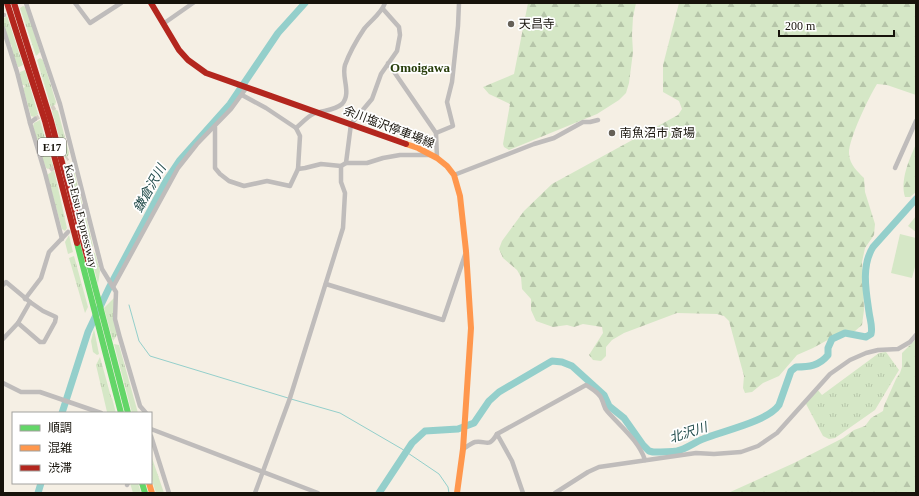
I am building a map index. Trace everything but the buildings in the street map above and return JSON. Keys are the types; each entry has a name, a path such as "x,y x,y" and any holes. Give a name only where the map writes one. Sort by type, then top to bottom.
{"main road":[{"name":"Kan-Etsu Expressway","path":"7,3 45,121 121,412"},
{"name":"Kan-Etsu Expressway","path":"14,3 51,121 128,412"},
{"name":"余川塩沢停車場線","path":"151,3 179,50 188,60 206,73 418,148 434,156 447,166 454,175 460,196 471,314 463,449 457,493"}],"street":[{"path":"75,3 90,23 121,3"},
{"path":"163,24 193,3"},
{"path":"296,128 313,114 336,107 342,103 346,96 345,65 365,29 383,10 385,3"},
{"path":"436,133 453,126 447,102 452,82 459,3"},
{"path":"24,4 58,106 70,157 85,204 102,269 116,292 115,319 140,406 145,412"},
{"path":"346,163 351,124 372,99 381,74 397,51 400,35 399,26 383,10"},
{"path":"3,28 17,72 30,123 47,172 62,239"},
{"path":"298,168 321,164 341,166 346,163 367,163 400,155 434,156 436,133 388,63"},
{"path":"113,285 178,168 196,144 215,127 242,95 246,87"},
{"path":"215,127 215,168 220,174 229,181 244,186 267,181 290,186 298,168 300,136 296,128 266,108 242,95"},
{"path":"30,123 35,119"},
{"path":"454,175 534,144 554,138 583,122 598,120"},
{"path":"896,168 916,121"},
{"path":"255,493 290,398 343,228 345,193 341,182 341,166"},
{"path":"80,211 85,204"},
{"path":"3,339 18,323 40,278 49,252 68,232"},
{"path":"326,284 443,320 466,251"},
{"path":"4,282 43,312 56,318 44,342 40,342 18,323"},
{"path":"556,493 588,472 599,467 696,453 714,454 742,452 758,446 777,434 830,374 850,360 866,353 878,350 898,349 910,342 916,335"},
{"path":"3,383 21,392 40,392 98,412"},
{"path":"463,449 475,442 487,444 493,441 497,434 586,385 602,397 605,410 626,430 643,453 645,460"},
{"path":"152,429 318,493"},
{"path":"497,434 512,461 523,493"},
{"path":"152,439 169,493"}],"green space":[{"path":"528,3 636,3 633,17 633,52 629,83 626,93 619,100 597,114 509,150 504,147 503,144 510,104 489,94 483,87 514,74"},
{"path":"679,3 916,3 916,95 887,85 877,84 860,119 850,148 849,154 854,168 864,178 865,192 875,224 874,235 865,248 862,262 864,310 862,325 855,331 842,332 797,355 779,376 763,383 752,392 745,393 743,388 744,376 729,321 724,316 717,314 677,313 624,333 612,340 606,347 606,356 601,361 593,360 589,355 603,333 602,327 583,324 574,327 567,325 553,327 536,321 531,310 531,299 522,289 521,277 517,270 503,258 499,249 502,241 524,211 552,184 678,115 682,109 679,101 663,92 663,65"},
{"path":"23,6 26,7 40,52 36,56 20,8"},
{"path":"7,16 23,65 19,67 10,48 12,47 11,44 9,45 3,27 3,19"},
{"path":"40,58 43,60 56,102 55,105 51,107 37,60"},
{"path":"25,70 38,114 34,117 31,116 23,88 25,87 22,85 19,75 20,72"},
{"path":"55,109 58,111 69,153 65,158 52,111"},
{"path":"40,120 53,166 48,169 46,168 39,149 40,145 38,145 33,126 34,123"},
{"path":"916,144 916,192 910,197 905,197 904,177"},
{"path":"72,163 82,203 79,209 67,164"},
{"path":"54,170 67,228 65,231 62,229 47,175"},
{"path":"83,213 85,214 93,246 89,249 81,216"},
{"path":"916,216 916,232 908,226"},
{"path":"900,234 916,238 916,263 912,278 891,273"},
{"path":"69,235 73,252 68,254 65,242"},
{"path":"90,252 95,253 100,271 98,284"},
{"path":"74,256 88,307 85,313 69,258"},
{"path":"114,298 117,335 113,341 104,308"},
{"path":"94,329 99,354 97,355 93,352 91,341"},
{"path":"916,339 916,493 728,493 794,463 843,438 854,430 865,426 871,418 883,411 902,367 902,353"},
{"path":"114,344 119,345 138,412 132,412"},
{"path":"886,352 899,370 875,410 835,438 829,439 823,436 805,402 817,389 822,395 879,353"},
{"path":"100,357 116,412 107,412 96,365"},
{"path":"152,458 164,493 156,493 152,480"},
{"path":"130,484 138,484 141,493 133,493"}],"waterway":[{"name":"鎌倉沢川","path":"62,412 88,332 109,288 166,181 180,160 230,104 278,33 305,3"},
{"name":"北沢川","path":"379,493 412,443 425,431 458,429 474,423 489,401 499,392 552,361 562,362 572,366 604,395 609,406 624,418 649,451 677,451 703,439 755,421 765,416 779,405 791,371 796,367 817,364 825,359 828,355 828,348 832,339 845,333 866,337 871,334 872,326 865,279 869,254 873,247 916,199"},
{"path":"129,305 139,341 150,356 288,398"},
{"path":"291,399 340,413 402,449 439,474 448,487 449,493"},
{"name":"鎌倉沢川","path":"38,493 41,484"}],"tunnel":[{"path":"35,119 55,107"},
{"path":"50,170 68,158"}],"traffic: fast":[{"path":"77,243 121,412"},
{"path":"89,264 128,412"},
{"path":"142,484 145,493"}],"traffic: slow":[{"path":"406,144 418,148 437,158 447,166 454,175 460,196 466,251 471,328 463,449 457,493"},
{"path":"149,484 152,493"}],"traffic: jam":[{"path":"7,3 45,121 77,243"},
{"path":"14,3 51,121 89,264"},
{"path":"151,3 179,50 188,60 206,73 406,144"}],"place":[{"name":"天昌寺","path":"511,24"},
{"name":"南魚沼市 斎場","path":"612,133"}],"district":[{"name":"Omoigawa","path":"420,67"}]}
